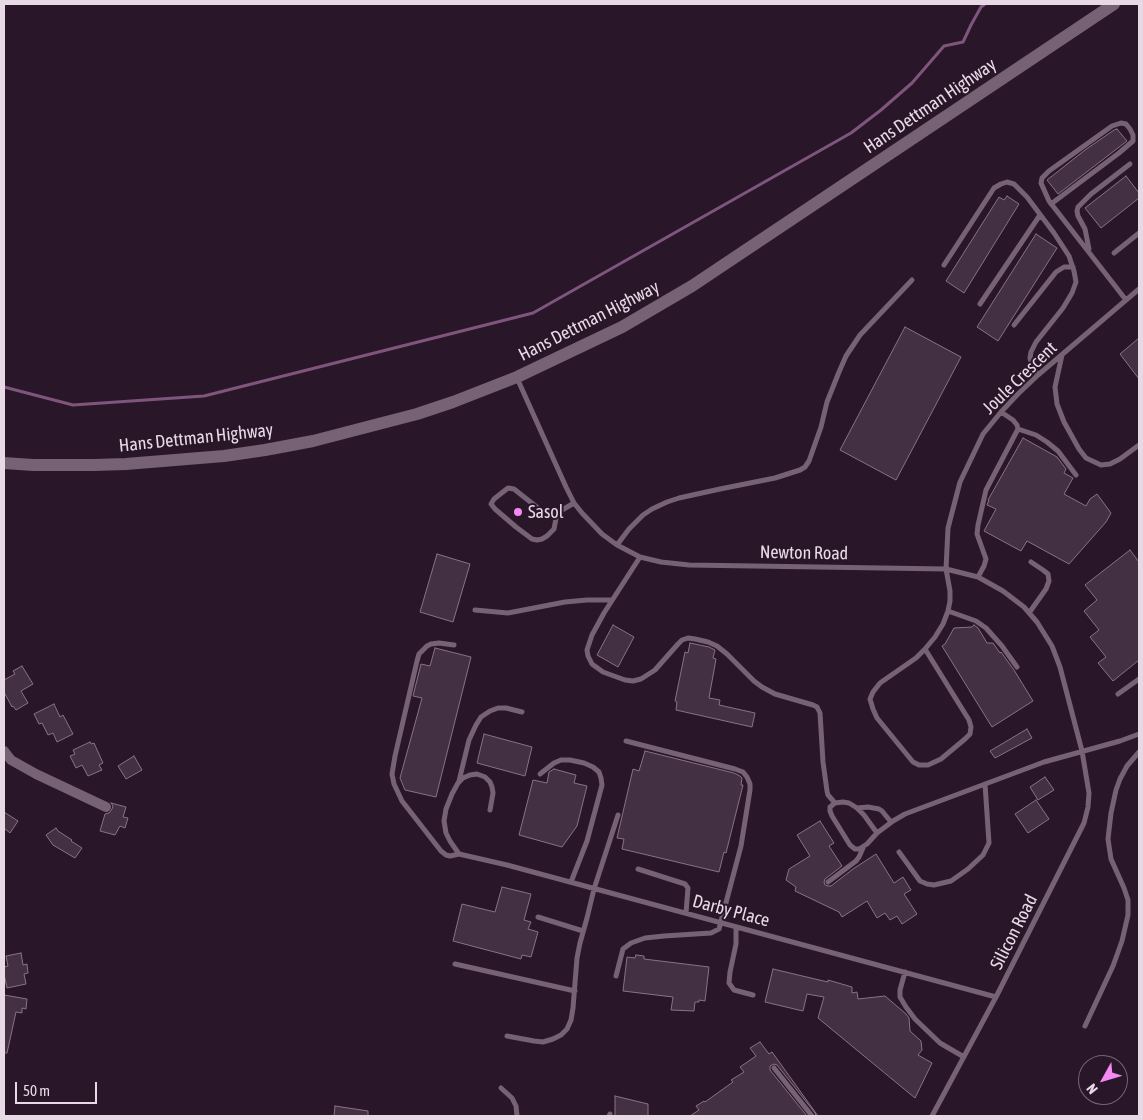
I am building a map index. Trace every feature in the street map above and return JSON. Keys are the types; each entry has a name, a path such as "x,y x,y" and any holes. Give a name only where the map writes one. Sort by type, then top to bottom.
{"street":[{"name":"Hans Dettman Highway","path":"4,463 33,465 126,464 224,456 265,450 313,441 417,414 517,377 622,327 692,286 1114,4"},
{"path":"4,751 11,760 36,774 106,806"}],"lane":[{"path":"1051,204 1129,145 1133,140 1133,135 1126,124 1121,123 1112,126 1049,171 1042,178 1041,183 1051,204 1126,300"},
{"path":"1090,252 1085,229 1078,216 1078,207 1091,194 1130,164"},
{"path":"944,265 994,188 1007,182 1014,184 1027,197 1069,256 1076,282 1072,293 1036,342 1031,352 1032,365 1038,375"},
{"path":"980,304 1040,215"},
{"path":"1114,253 1139,233"},
{"path":"1014,325 1056,272 1064,267 1073,267"},
{"path":"617,544 643,515 667,502 776,478 805,467 821,427 827,402 846,356 860,335 912,280"},
{"name":"Joule Crescent","path":"948,611 950,591 946,569 948,528 960,482 983,434 1001,412 1038,375 1139,289"},
{"path":"1062,354 1056,387 1057,404 1064,422 1086,458 1101,465 1110,464 1139,445"},
{"name":"Newton Road","path":"517,377 574,502 602,534 640,556 661,562 689,565 946,569 970,574 1003,590 1029,612 1052,646 1060,668 1082,752"},
{"path":"1001,412 1013,420 1018,429 1036,435 1048,442 1058,451 1076,474"},
{"path":"978,578 986,559 977,534 986,490 1018,429"},
{"path":"556,513 554,528 547,536 536,540 516,527 491,504 494,499 508,488 514,489 543,512 552,515 574,502"},
{"path":"640,556 592,635 587,650 592,664 603,672 626,680 641,679 655,670 682,640 688,638 695,639 717,646 762,687 775,694 813,705 819,710 827,791 835,803"},
{"path":"1029,612 1046,590 1049,580 1048,574 1031,562"},
{"path":"475,610 508,612 573,601 612,600"},
{"path":"925,650 969,720 971,728 970,734 941,759 928,765 919,765 913,762 877,718 870,699 880,683 925,650 943,624 948,611 976,621 986,628 1018,667"},
{"name":"Darby Place","path":"454,645 439,642 422,649 419,654 392,774 394,784 402,801 446,855 459,854 507,865 996,997"},
{"path":"1118,694 1139,679"},
{"path":"459,854 446,833 444,822 446,809 458,783 469,740 481,718 490,711 506,708 522,712"},
{"path":"828,882 859,858 863,848 877,833 905,814 1044,762 1137,735 1139,743"},
{"path":"616,976 623,949 631,943 645,938 711,934 719,929 741,846 750,790 750,784 743,772 626,741"},
{"name":"Silicon Road","path":"932,1116 996,997 1084,823 1089,793 1082,752"},
{"path":"1084,1026 1113,966 1122,941 1128,915 1128,900 1111,859 1108,839 1116,790 1127,766 1139,752"},
{"path":"540,774 554,763 561,760 570,760 593,767 602,778 592,825 571,882"},
{"path":"458,783 470,775 477,774 485,777 490,782 493,793 490,810"},
{"path":"899,852 920,881 927,884 934,885 950,881 968,870 984,854 989,842 985,784"},
{"path":"863,848 855,849 850,845 832,816 830,807 835,803 848,803 864,815 877,833"},
{"path":"857,808 879,809 891,822"},
{"path":"507,1036 544,1042 561,1035 567,1029 571,1020 577,958 583,931 588,918 594,889 618,815"},
{"path":"638,869 685,884 688,888 686,913"},
{"path":"538,917 583,931"},
{"path":"736,927 736,944 729,983 734,990 753,995"},
{"path":"455,964 575,991"},
{"path":"905,972 900,997 906,1007 915,1019 940,1043 964,1056"},
{"path":"774,1068 812,1116"},
{"path":"502,1088 512,1098 516,1106 517,1116"}],"building":[{"path":"1117,129 1127,141 1058,194 1047,180 1085,150"},
{"path":"1126,176 1139,193 1139,198 1101,228 1085,208"},
{"path":"1007,196 1019,204 964,293 946,281 999,197 1004,200"},
{"path":"1036,234 1057,248 998,341 977,327"},
{"path":"905,327 961,357 896,480 840,450"},
{"path":"1139,338 1139,379 1120,354"},
{"path":"1023,438 1057,457 1066,469 1064,473 1073,478 1064,494 1086,506 1090,499 1097,494 1111,513 1106,522 1069,564 1027,541 1021,551 984,531 996,509 987,505 988,500"},
{"path":"1130,550 1139,562 1139,660 1113,681 1098,663 1106,657 1090,637 1099,630 1084,611 1097,600 1085,585"},
{"path":"437,554 470,564 453,622 420,612"},
{"path":"613,625 634,637 618,667 597,655"},
{"path":"974,625 987,643 993,643 1001,652 1033,701 992,727 942,646 954,628 972,627"},
{"path":"690,643 715,650 713,658 716,659 709,698 720,700 719,705 755,713 752,727 676,710 677,702 675,701 685,652 688,653"},
{"path":"435,648 471,657 436,797 405,790 400,778 422,698 413,696 421,664 430,666"},
{"path":"22,666 33,684 21,691 28,703 16,710 12,707 4,692 4,680 15,674 13,671"},
{"path":"54,704 60,717 63,715 73,734 57,742 53,733 48,735 42,723 39,724 34,714"},
{"path":"1027,729 1032,738 995,758 990,751"},
{"path":"484,734 532,747 525,776 477,763"},
{"path":"90,742 91,744 94,743 103,763 99,765 102,770 88,776 82,765 76,768 70,756 75,754 73,750"},
{"path":"645,751 734,773 742,778 741,785 743,785 726,853 724,852 719,872 622,849 624,839 617,838 633,769 639,771"},
{"path":"134,756 142,770 126,779 118,766"},
{"path":"554,769 576,775 574,783 587,786 577,826 562,847 519,835 533,780 547,783 549,772"},
{"path":"1045,777 1054,790 1038,800 1030,787"},
{"path":"1036,800 1049,819 1028,833 1015,814"},
{"path":"111,803 126,807 123,817 128,818 125,828 120,826 115,835 100,831 105,814 109,813 112,809"},
{"path":"4,812 18,821 10,833 4,828"},
{"path":"820,821 834,843 829,846 842,866 825,879 825,885 831,886 876,854 894,883 903,877 911,890 904,894 917,914 902,924 897,916 890,920 885,913 877,918 867,901 842,917 839,912 795,891 796,887 786,880 789,869 810,856 797,835"},
{"path":"56,828 82,848 75,858 53,845 46,835"},
{"path":"502,887 531,894 524,920 531,922 528,929 538,932 531,957 522,955 521,959 453,941 462,904 495,912"},
{"path":"21,953 23,965 27,964 28,973 24,974 26,984 7,988 4,974 4,967 8,966 6,956"},
{"path":"636,955 644,956 644,959 709,967 705,1001 699,1000 699,1002 695,1002 694,1011 671,1010 673,997 623,991 627,957 635,958"},
{"path":"773,969 852,987 852,993 857,992 858,999 885,996 906,1014 909,1018 910,1031 921,1041 922,1050 918,1055 932,1063 915,1098 818,1018 824,997 807,994 803,1011 765,1002"},
{"path":"4,995 27,999 26,1009 22,1008 22,1013 16,1012 7,1053 4,1053"},
{"path":"760,1042 769,1054 772,1052 818,1116 816,1116 777,1065 774,1064 770,1066 770,1070 807,1116 690,1116 699,1110 696,1106 705,1102 733,1082 731,1080 744,1072 740,1067 756,1056 750,1048"},
{"path":"615,1096 648,1104 648,1116 615,1116"},
{"path":"335,1106 368,1111 368,1116 334,1116"}],"waterway":[{"path":"4,387 73,405 204,396 533,313 851,133 912,83 944,46 963,42 981,7 985,4"}],"place":[{"name":"Sasol","path":"518,512"}]}
